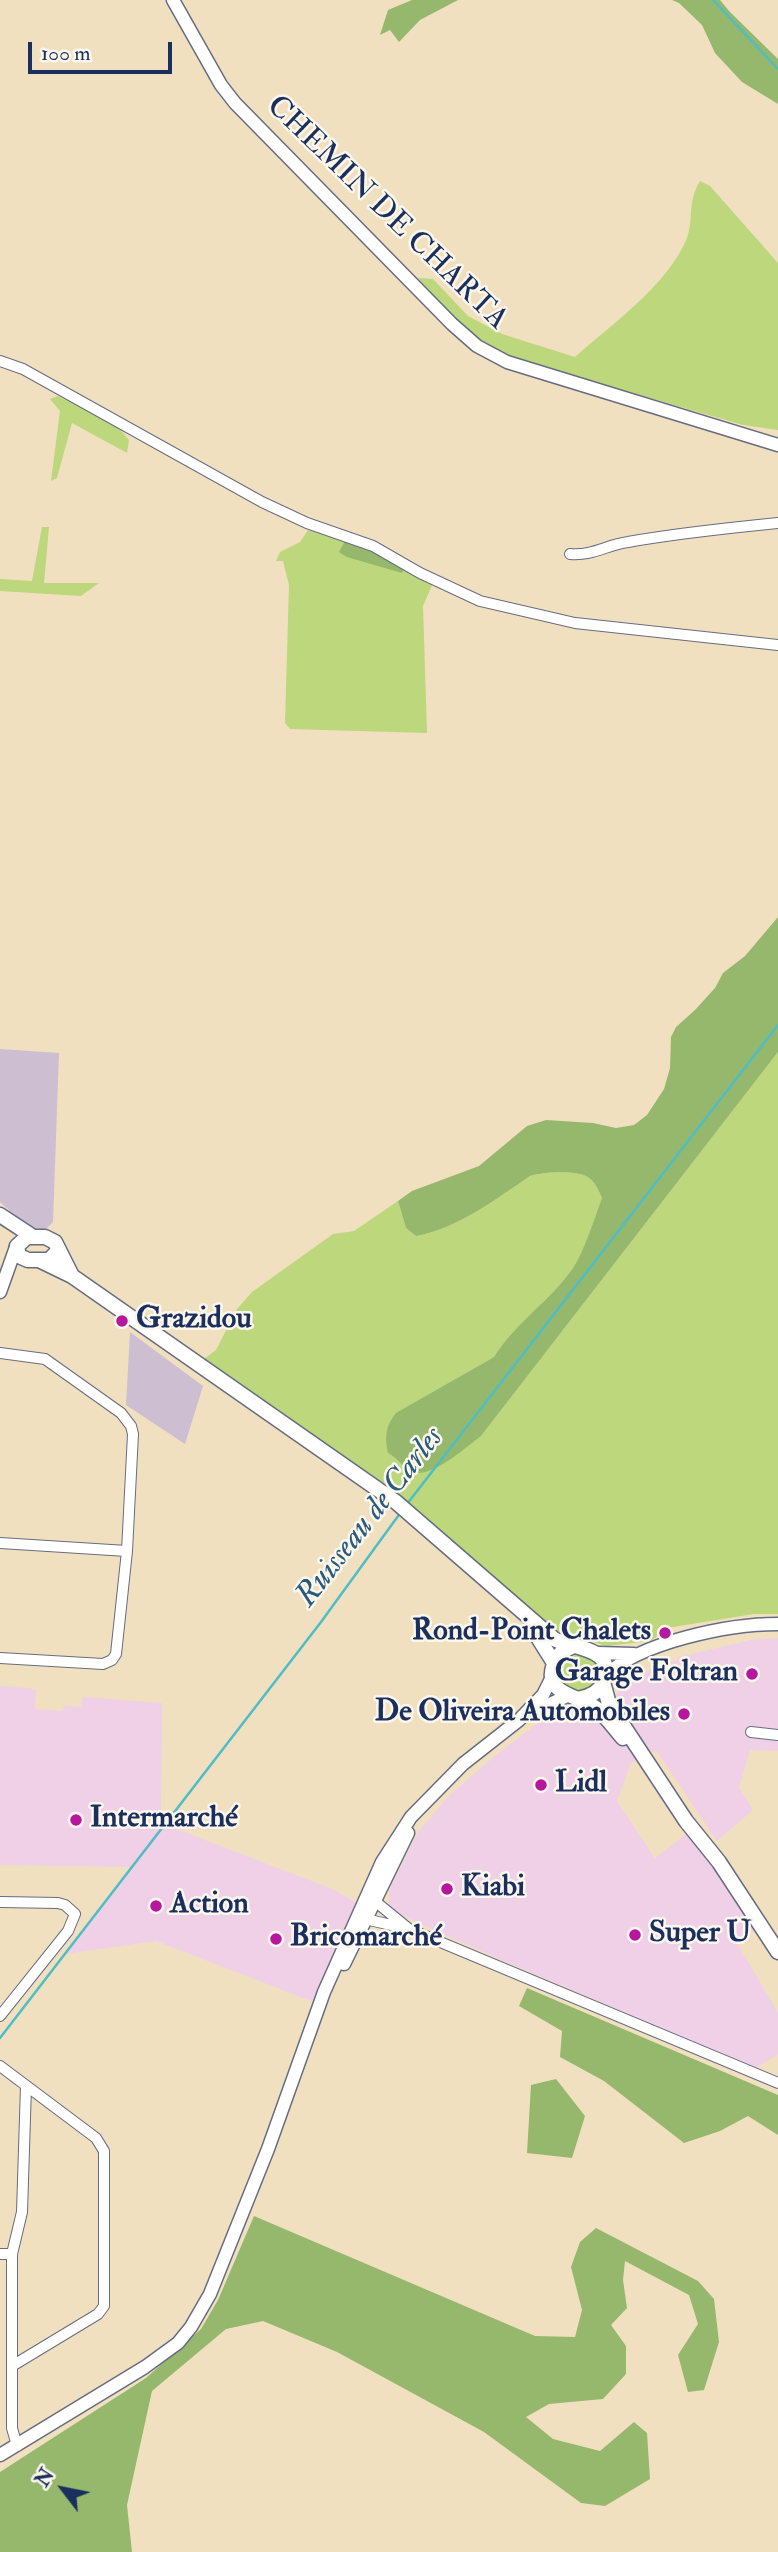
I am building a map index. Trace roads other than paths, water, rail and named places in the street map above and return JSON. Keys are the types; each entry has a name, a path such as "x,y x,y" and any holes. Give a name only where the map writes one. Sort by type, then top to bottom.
{"main road":[{"path":"0,1215 32,1236 52,1240 58,1245 58,1251 72,1276"},
{"path":"0,1215 17,1246 19,1256 72,1276 411,1513 554,1639 586,1647 597,1653 604,1666 609,1704 778,1952"},
{"path":"17,1246 22,1239 32,1236"},
{"path":"35,1261 50,1260 58,1251"},
{"path":"521,1612 553,1669 557,1687 600,1711 656,1776"},
{"path":"553,1669 564,1650 574,1646"},
{"path":"574,1697 595,1693 604,1679"}],"street":[{"name":"CHEMIN DE CHARTA","path":"173,0 221,85 235,103 452,324 477,346 507,362 778,444"},
{"path":"0,361 23,369 262,502 307,523 373,546 480,601 575,623 778,645"},
{"path":"570,554 585,555 623,542 675,534 778,523"},
{"path":"1,1287 17,1246"},
{"path":"1,1287 20,1264 35,1261"},
{"path":"0,1353 45,1359 127,1419 133,1434 127,1551 116,1654 112,1660 103,1664 0,1658"},
{"path":"0,1543 127,1551"},
{"path":"597,1653 638,1653 720,1630 778,1624"},
{"path":"604,1679 638,1653"},
{"path":"0,2455 145,2367 178,2343 191,2327 210,2294 309,2037 399,1833 463,1764 519,1720 543,1695 553,1669"},
{"path":"519,1720 574,1697"},
{"path":"751,1732 778,1735"},
{"path":"0,1902 58,1903 65,1905 75,1914 68,1931 0,2016"},
{"path":"367,1909 778,2083"},
{"path":"367,1909 409,1929"},
{"path":"0,2066 96,2138 104,2151 104,2306 98,2314 12,2367"},
{"path":"17,2446 12,2428 12,2254 22,2212 26,2086"},
{"path":"0,2254 12,2254"}],"waterway":[{"name":"Ruisseau de Carles","path":"713,0 778,69"},
{"name":"Ruisseau de Carles","path":"407,1504 778,1025"},
{"name":"Ruisseau de Carles","path":"0,2038 321,1622 401,1512"}],"place":[{"name":"Grazidou","path":"122,1321"},
{"name":"Rond-Point Chalets","path":"665,1633"},
{"name":"Garage Foltran","path":"752,1674"},
{"name":"De Oliveira Automobiles","path":"684,1714"},
{"name":"Lidl","path":"541,1785"},
{"name":"Intermarché","path":"76,1820"},
{"name":"Kiabi","path":"447,1889"},
{"name":"Action","path":"156,1906"},
{"name":"Super U","path":"635,1935"},
{"name":"Bricomarché","path":"276,1939"}]}
